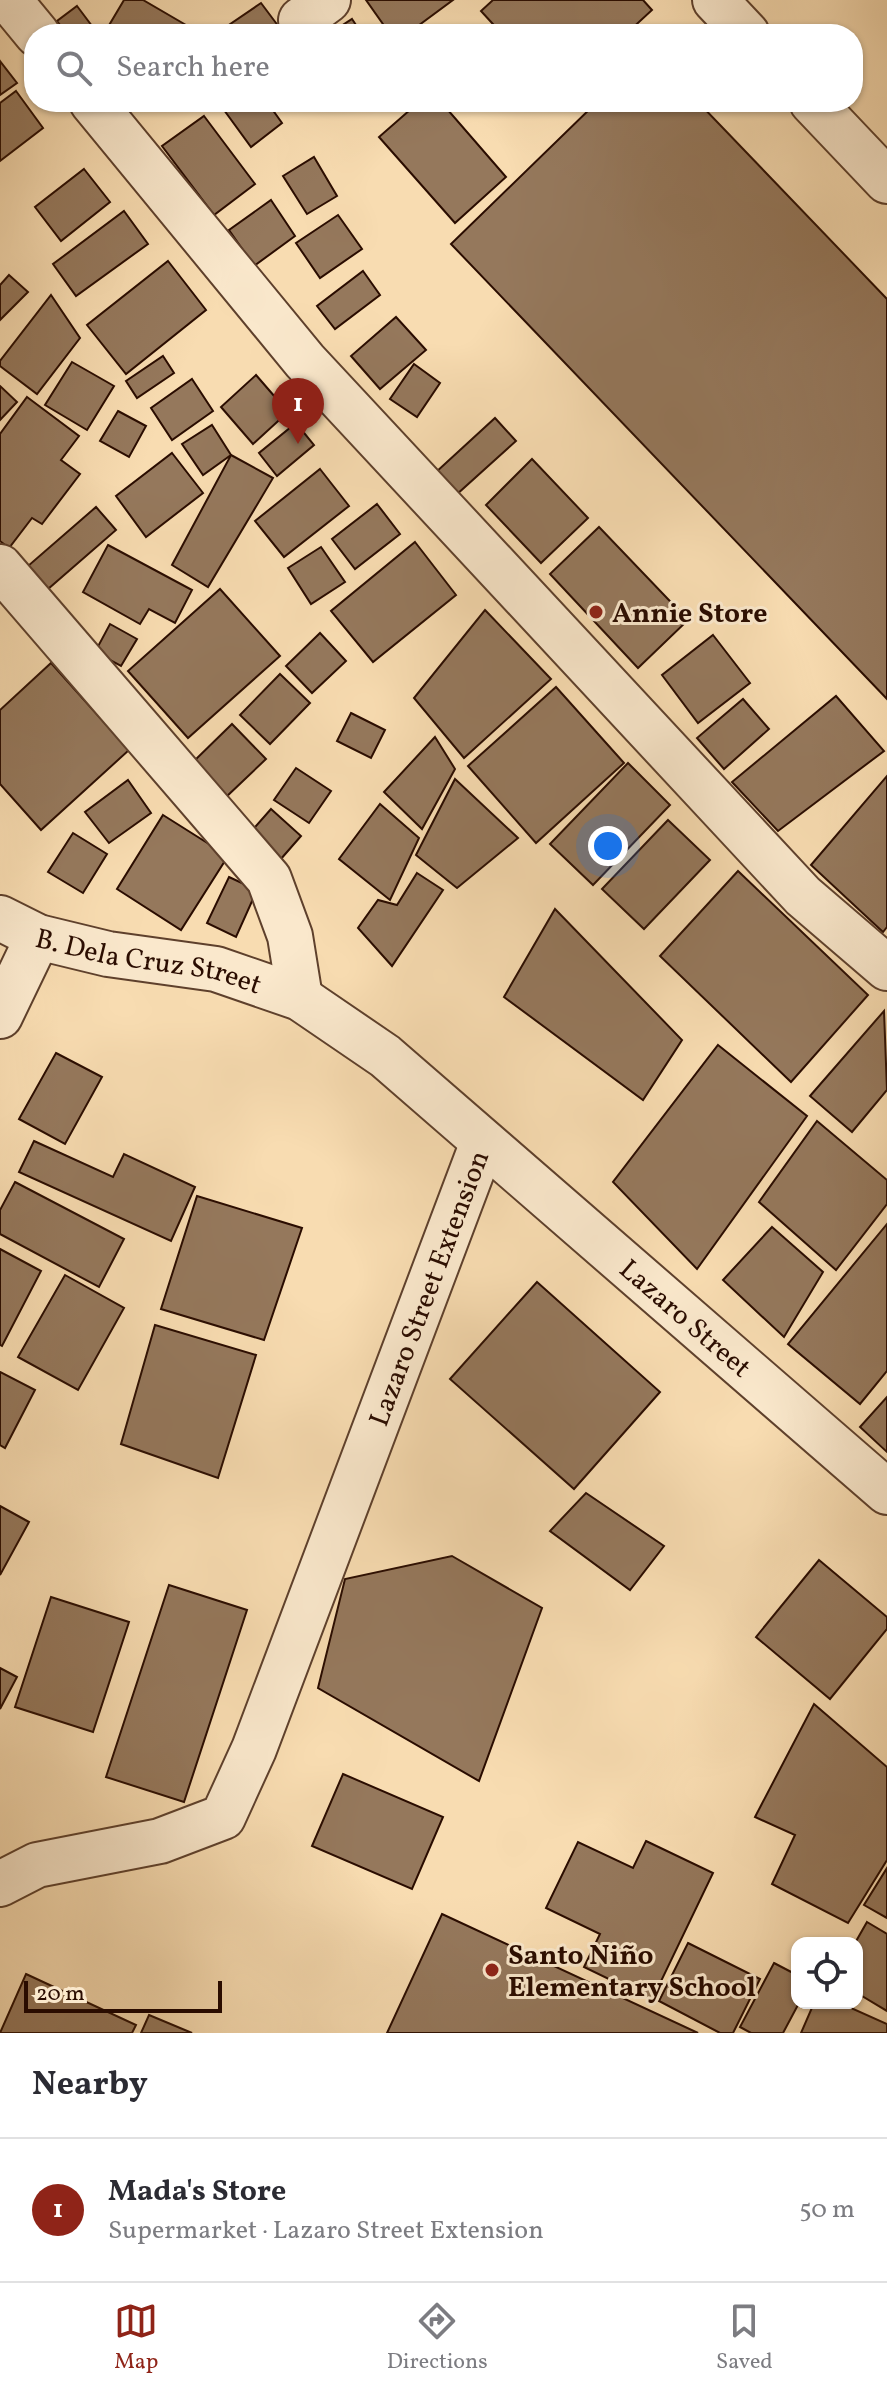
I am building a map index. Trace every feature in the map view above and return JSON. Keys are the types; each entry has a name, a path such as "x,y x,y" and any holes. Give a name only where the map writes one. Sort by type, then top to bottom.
{"street":[{"path":"9,0 29,24"},
{"path":"715,0 738,24"},
{"path":"100,112 305,361 803,896 887,968"},
{"path":"821,112 887,181"},
{"path":"0,567 269,879 290,936 300,998"},
{"name":"B. Dela Cruz Street","path":"0,918 38,937 108,954 216,969 300,998"},
{"path":"0,1016 38,937"},
{"name":"Lazaro Street Extension","path":"0,1884 37,1865 160,1841 223,1817 254,1749 483,1142 385,1056 300,998"},
{"name":"Lazaro Street","path":"483,1142 887,1492"}],"building":[{"path":"124,0 143,0 184,24 110,24"},
{"path":"366,0 453,0 421,24 383,24"},
{"path":"493,0 643,0 652,10 637,24 493,24 481,11"},
{"path":"261,3 277,24 230,24"},
{"path":"77,6 90,24 59,24 57,21"},
{"path":"0,61 17,83 0,95"},
{"path":"16,91 24,102 24,112 31,112 43,128 0,161 0,103"},
{"path":"225,112 274,112 282,123 251,147"},
{"path":"408,112 450,112 506,177 455,223 379,137"},
{"path":"587,112 708,112 887,299 887,699 451,244"},
{"path":"204,116 255,184 214,215 162,146"},
{"path":"314,157 337,196 307,214 283,176"},
{"path":"84,169 110,202 61,241 35,207"},
{"path":"271,200 295,236 254,266 229,230"},
{"path":"124,211 148,244 76,296 53,264"},
{"path":"338,215 362,249 320,278 296,243"},
{"path":"168,261 206,310 126,374 87,325"},
{"path":"363,271 380,295 335,329 317,306"},
{"path":"9,275 28,292 0,320 0,285"},
{"path":"51,295 80,338 37,394 0,366 0,361"},
{"path":"396,317 426,350 380,389 351,356"},
{"path":"163,356 174,373 137,398 126,381"},
{"path":"72,362 114,386 87,430 45,405"},
{"path":"414,364 440,383 417,417 390,399"},
{"path":"256,375 288,412 253,444 221,407"},
{"path":"192,379 213,411 172,440 151,408"},
{"path":"0,386 17,402 0,420"},
{"path":"27,397 79,436 61,460 80,474 42,524 32,518 9,548 0,541 0,434"},
{"path":"118,411 146,426 129,457 100,441"},
{"path":"495,418 516,441 456,495 435,473"},
{"path":"296,423 314,445 277,476 259,453"},
{"path":"212,425 231,455 203,475 182,444"},
{"path":"172,453 203,493 146,537 116,496"},
{"path":"231,455 273,478 208,587 172,565"},
{"path":"532,459 588,518 541,563 486,505"},
{"path":"320,469 349,506 284,557 255,521"},
{"path":"377,504 400,534 355,569 332,539"},
{"path":"96,507 116,530 48,589 28,566"},
{"path":"599,527 688,620 638,668 550,574"},
{"path":"415,542 456,595 373,662 331,611"},
{"path":"108,545 192,590 175,623 149,609 140,624 83,592"},
{"path":"321,547 345,582 311,604 288,568"},
{"path":"220,589 280,656 188,738 128,671"},
{"path":"485,610 551,679 464,758 414,698"},
{"path":"110,624 137,639 121,666 95,652"},
{"path":"320,633 346,661 312,693 286,666"},
{"path":"713,635 750,683 698,723 662,675"},
{"path":"51,663 129,750 41,830 0,784 0,710"},
{"path":"280,674 310,703 270,744 240,715"},
{"path":"556,687 624,763 536,843 468,766"},
{"path":"836,696 884,751 778,831 732,782"},
{"path":"743,699 769,729 724,769 697,738"},
{"path":"351,713 385,730 371,758 337,741"},
{"path":"232,724 266,759 225,798 191,764"},
{"path":"435,737 455,769 422,829 384,792"},
{"path":"628,763 670,805 593,885 550,844"},
{"path":"296,768 331,791 309,823 274,800"},
{"path":"887,776 887,927 883,932 811,865"},
{"path":"455,779 518,838 457,888 416,855"},
{"path":"128,780 151,813 109,843 85,812"},
{"path":"380,804 419,838 390,900 339,859"},
{"path":"271,809 301,836 280,860 249,834"},
{"path":"163,815 228,856 181,930 117,889"},
{"path":"668,820 710,860 644,929 602,889"},
{"path":"73,833 107,854 83,893 48,872"},
{"path":"738,871 868,995 791,1082 660,956"},
{"path":"417,873 443,890 392,966 358,928 378,900 397,905"},
{"path":"229,877 257,890 236,937 207,923"},
{"path":"555,909 682,1040 643,1100 504,997"},
{"path":"884,1011 887,1090 852,1132 810,1096"},
{"path":"718,1045 807,1116 697,1269 613,1182"},
{"path":"56,1053 102,1077 65,1144 19,1119"},
{"path":"817,1121 887,1180 887,1204 836,1270 759,1202"},
{"path":"34,1141 113,1177 124,1154 195,1187 171,1241 19,1172"},
{"path":"15,1182 124,1239 99,1287 0,1234 0,1210"},
{"path":"197,1196 302,1228 264,1340 161,1309"},
{"path":"887,1224 887,1371 860,1404 788,1344"},
{"path":"772,1227 823,1272 784,1337 723,1280"},
{"path":"0,1249 41,1271 2,1346 0,1345"},
{"path":"65,1275 124,1308 78,1390 18,1357"},
{"path":"537,1282 660,1392 574,1489 450,1379"},
{"path":"155,1325 256,1355 218,1478 121,1444"},
{"path":"0,1372 35,1390 5,1448 0,1445"},
{"path":"887,1397 887,1452 860,1427"},
{"path":"586,1493 664,1546 630,1590 550,1531"},
{"path":"0,1506 29,1522 0,1575"},
{"path":"452,1556 542,1608 479,1781 318,1688 345,1579"},
{"path":"819,1560 887,1617 887,1629 830,1699 756,1637"},
{"path":"169,1585 247,1610 184,1802 106,1777"},
{"path":"51,1597 129,1622 93,1732 15,1707"},
{"path":"0,1668 17,1677 0,1709"},
{"path":"814,1704 887,1767 887,1860 848,1923 772,1884 795,1835 755,1817"},
{"path":"343,1774 443,1817 412,1889 312,1846"},
{"path":"646,1841 713,1873 652,2000 584,1967 600,1934 546,1908 578,1842 633,1868"},
{"path":"887,1868 887,1918 864,1905"},
{"name":"Santo Niño Elementary School","path":"442,1914 698,2033 387,2033"},
{"path":"867,1922 887,1934 887,2011 863,1997 863,1937 858,1937"},
{"path":"688,1943 760,1979 733,2033 720,2033 659,2001"},
{"path":"774,1963 791,1972 791,2009 796,2009 783,2033 751,2033 740,2027"},
{"path":"26,1974 136,2025 132,2033 0,2033"},
{"path":"811,2009 853,2009 887,2024 887,2033 801,2033"},
{"path":"149,2015 192,2033 141,2033"}],"place":[{"name":"Mada's Store","path":"298,444"},
{"name":"Annie Store","path":"596,612"},
{"name":"Santo Niño Elementary School","path":"492,1970"}]}
